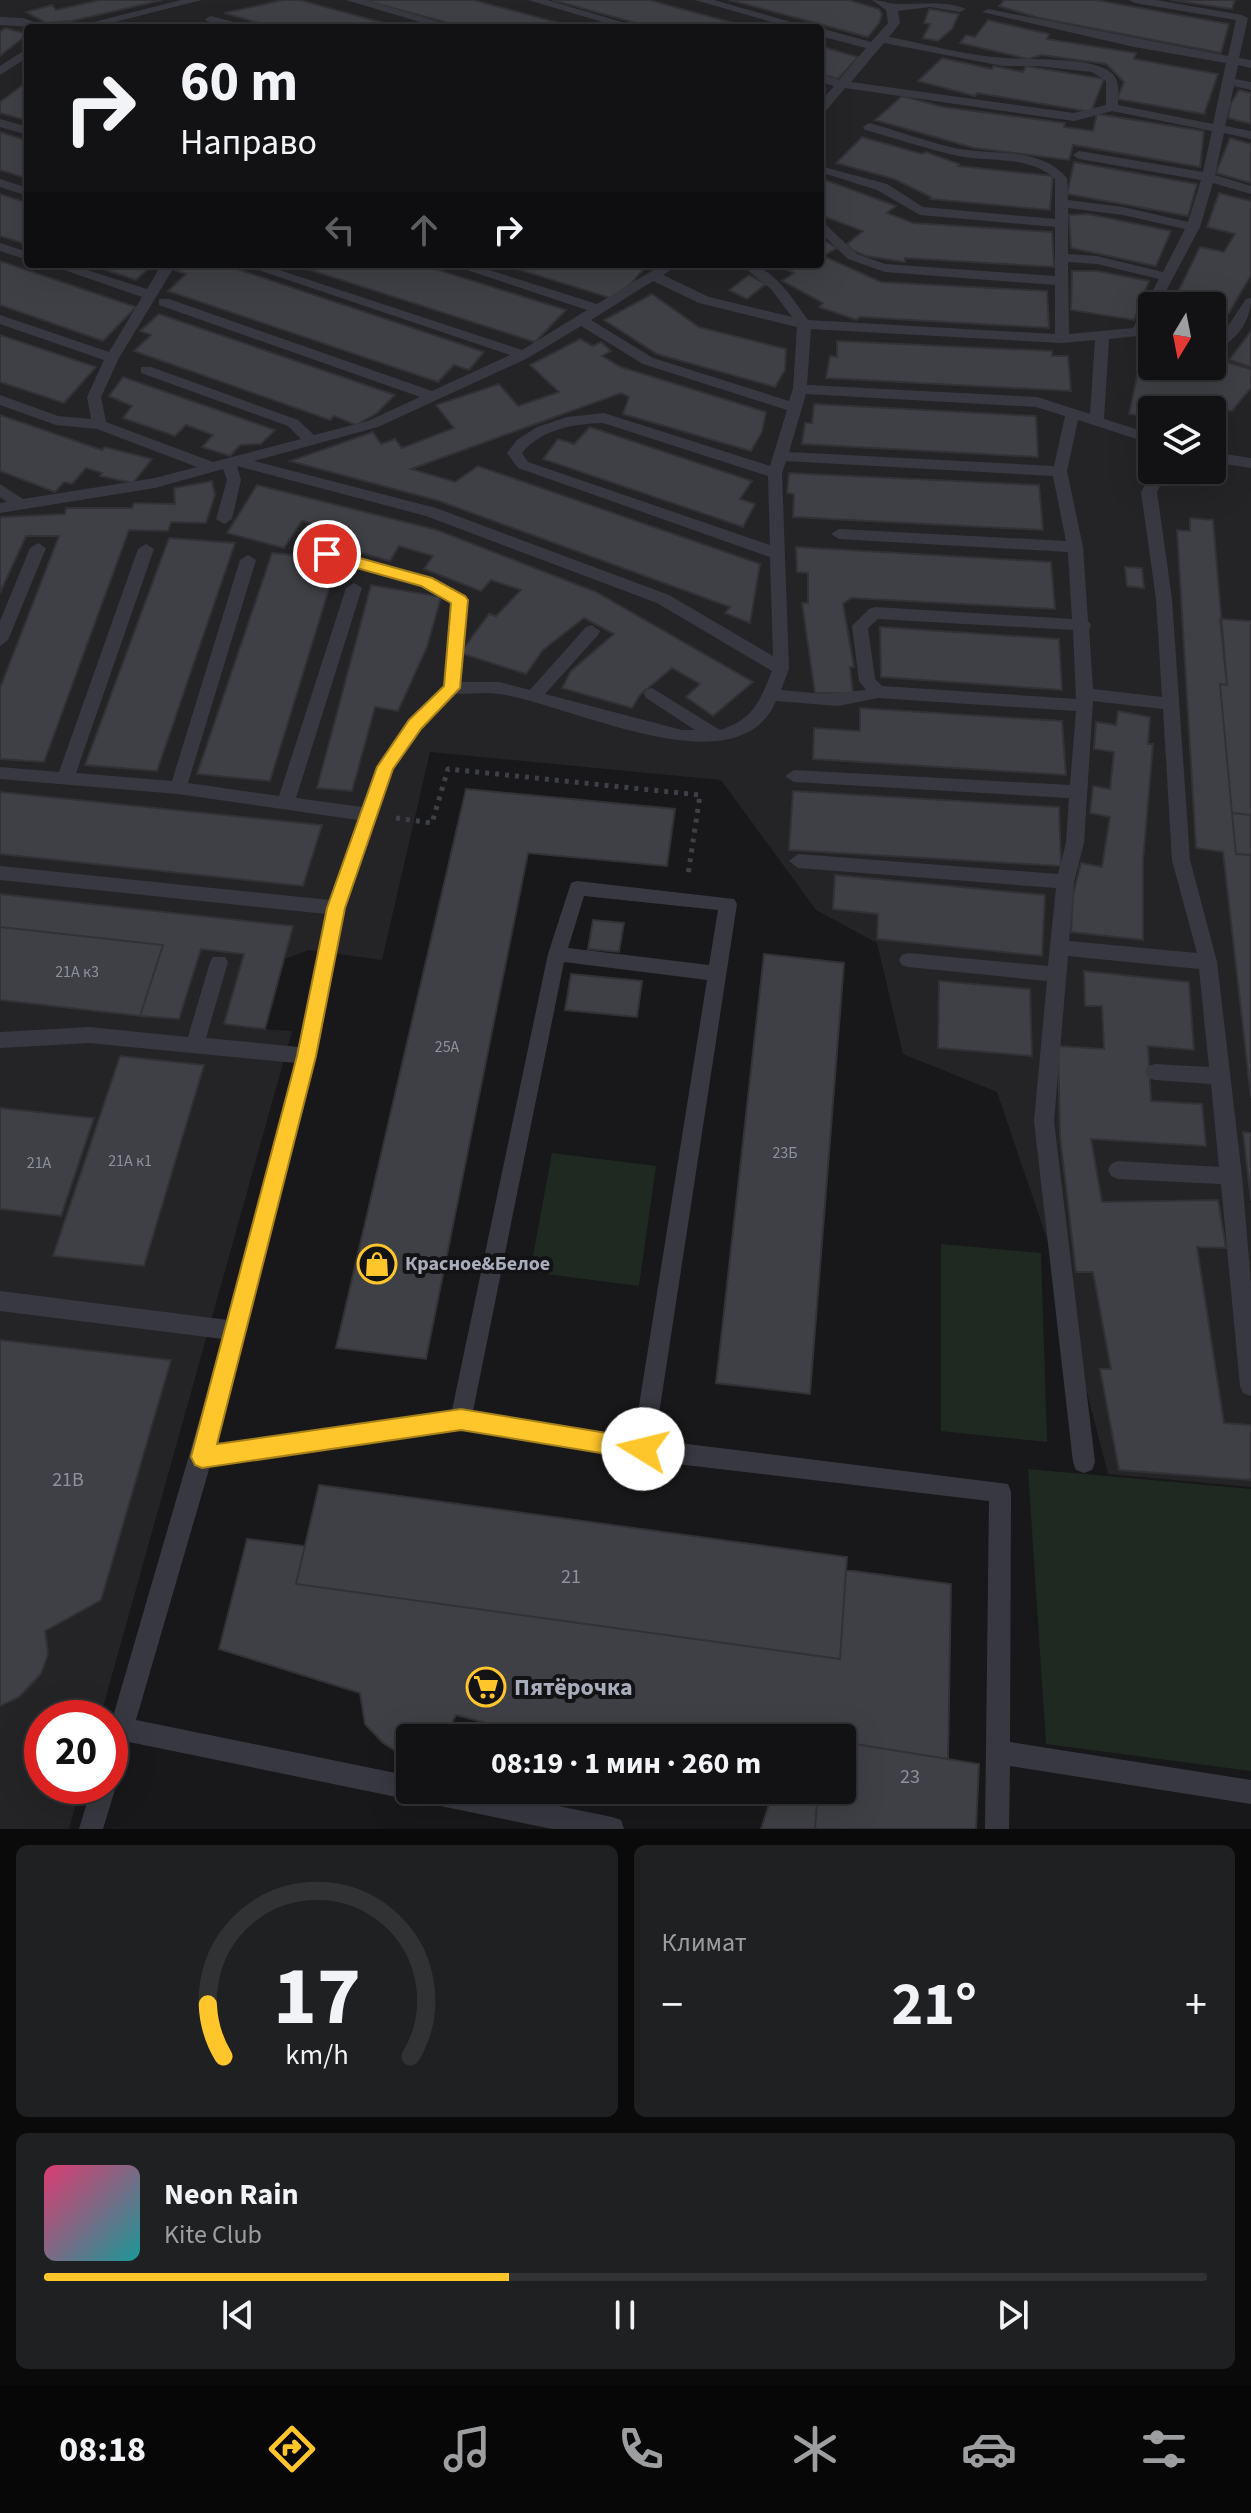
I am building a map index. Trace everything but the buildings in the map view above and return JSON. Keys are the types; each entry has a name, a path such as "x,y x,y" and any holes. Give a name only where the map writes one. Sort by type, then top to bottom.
{"lane":[{"path":"93,24 196,0"},
{"path":"352,0 439,24"},
{"path":"534,0 621,24"},
{"path":"701,0 791,24"},
{"path":"878,0 892,8 911,2 960,9"},
{"path":"1135,0 1242,18 1208,177 1193,227 1161,292"},
{"path":"824,105 894,23 892,8"},
{"path":"988,12 1251,64"},
{"path":"211,19 230,24"},
{"path":"1,21 30,24"},
{"path":"824,33 1003,62 1037,62 1094,69 1106,74 1112,81 1109,98 1112,107"},
{"path":"0,71 24,55"},
{"path":"824,79 1074,117 1112,107 1251,135"},
{"path":"1228,81 1251,86"},
{"path":"0,123 24,130"},
{"path":"869,127 966,154 1033,162 1053,168 1061,178 1062,339"},
{"path":"1079,155 1208,177 1251,190"},
{"path":"824,169 882,187 920,211 1059,223"},
{"path":"0,183 24,191"},
{"path":"1061,203 1123,211 1193,227"},
{"path":"824,229 830,231 843,249 861,262 885,268 1061,281"},
{"path":"0,247 24,255"},
{"path":"1062,258 1097,260 1167,277"},
{"path":"66,268 150,295"},
{"path":"99,425 94,397 112,358 167,268"},
{"path":"260,268 523,355"},
{"path":"469,268 601,310"},
{"path":"0,508 126,489 228,465 373,424 523,355 667,268"},
{"path":"452,688 499,688 682,736 717,737 745,729 766,706 781,669 775,473 800,389 804,324 776,286 752,268"},
{"path":"655,277 704,300 804,324 1062,339 1138,334"},
{"path":"164,302 431,396"},
{"path":"1226,340 1251,302"},
{"path":"0,319 112,358"},
{"path":"583,321 648,361 794,407"},
{"path":"1097,419 1102,337"},
{"path":"146,370 293,423 312,441"},
{"path":"800,389 1037,402 1138,434"},
{"path":"0,400 56,420 99,425 228,465 431,512 663,599 781,669"},
{"path":"1073,412 1060,471 1075,547 1083,625 1085,700 1075,843 1065,882 1044,1121 1084,1462"},
{"path":"775,473 604,418 576,418 523,439 514,453 523,465 778,554"},
{"path":"779,456 1060,471"},
{"path":"1226,459 1251,463"},
{"path":"224,519 234,480 228,465"},
{"path":"1153,484 1149,492 1164,599 1181,860 1208,962 1232,1176 1244,1240 1251,1386"},
{"path":"0,489 21,505"},
{"path":"839,534 1075,547"},
{"path":"128,1709 236,1331 307,1056 336,908 385,767 415,724 452,688 460,600 427,582 302,547"},
{"path":"0,640 38,548"},
{"path":"65,779 146,549"},
{"path":"178,788 248,560"},
{"path":"286,802 354,588"},
{"path":"878,692 867,681 860,626 875,613 1083,625"},
{"path":"534,696 592,631"},
{"path":"770,694 812,701 852,701 878,692 1171,704"},
{"path":"652,694 717,737"},
{"path":"0,773 178,788 369,815"},
{"path":"794,776 1078,792"},
{"path":"798,861 1065,882"},
{"path":"0,873 336,908"},
{"path":"461,1419 557,954 577,888 728,904 643,1449"},
{"path":"1061,948 1208,962"},
{"path":"557,954 715,973"},
{"path":"908,960 1055,974"},
{"path":"195,1045 219,962"},
{"path":"0,1040 89,1035 307,1056"},
{"path":"1155,1072 1221,1076"},
{"path":"1118,1170 1232,1176"},
{"path":"0,1301 236,1331"},
{"path":"202,1457 461,1419 643,1449 1000,1492 997,1829"},
{"path":"128,1730 396,1785"},
{"path":"998,1752 1251,1792"},
{"path":"91,1829 99,1804"},
{"path":"490,1804 612,1829"}],"path":[{"path":"369,815 432,823 448,769 700,795 684,899"}],"shaded area":[{"path":"0,0 1251,0 1251,1487 1108,1474 1049,1245 997,1092 903,1054 877,943 816,910 721,780 430,752 382,960 309,950 285,959 265,1029 292,1031 105,1700 24,1700 24,1804 76,1804 69,1829 0,1829"},
{"path":"552,1153 656,1166 639,1286 530,1272"},
{"path":"941,1244 1041,1253 1047,1442 941,1431"},
{"path":"1028,1469 1251,1489 1251,1771 1046,1744"}],"place":[{"name":"Красное&Белое","path":"377,1264"},
{"name":"Пятёрочка","path":"486,1687"}],"route":[{"path":"327,554 427,582 460,600 452,688 415,724 385,767 336,908 325,951 307,1056 202,1457 461,1419 643,1449"}]}
